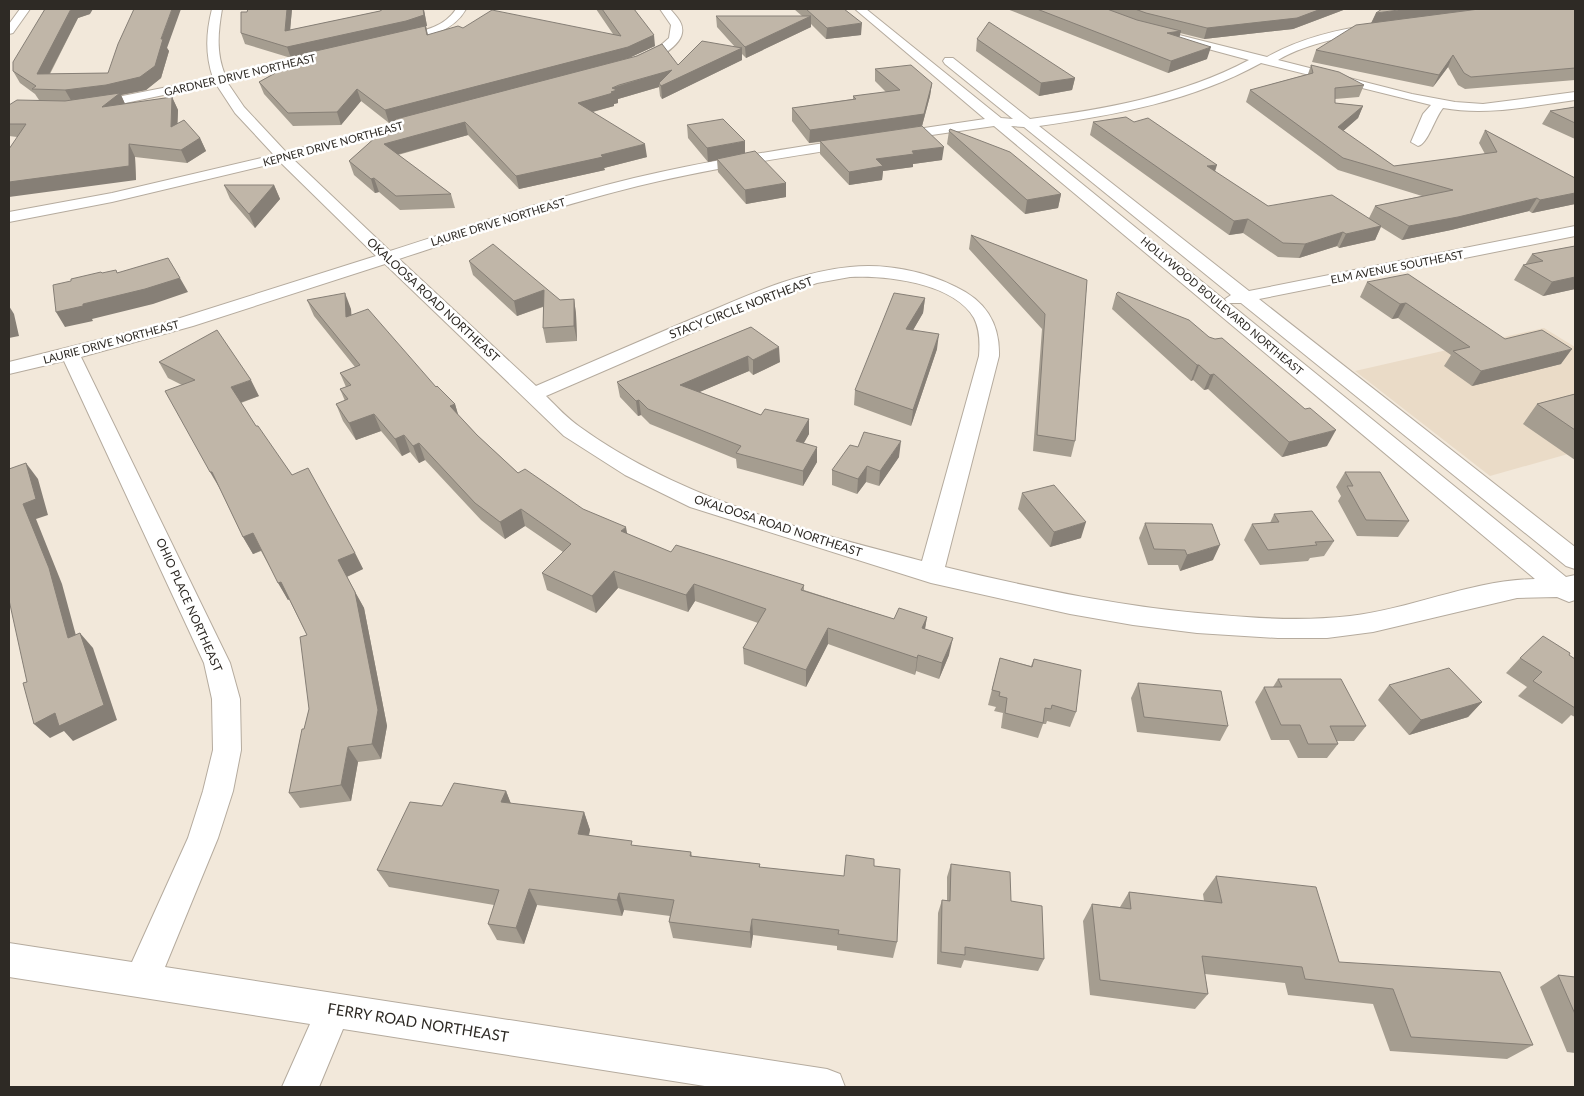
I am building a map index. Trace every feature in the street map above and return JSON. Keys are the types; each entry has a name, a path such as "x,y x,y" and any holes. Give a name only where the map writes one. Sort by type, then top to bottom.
{"street":[{"path":"9,30 25,9"},
{"name":"OKALOOSA ROAD NORTHEAST","path":"217,9 211,45 219,80 227,95 241,113 283,157 571,431 612,459 661,486 698,502 931,574 1057,603 1145,618 1271,629 1330,628 1396,617 1510,590 1571,591"},
{"path":"384,43 412,37 444,26 456,18 461,9"},
{"path":"620,67 652,55 673,40 676,34 676,26 665,9"},
{"name":"HOLLYWOOD BOULEVARD NORTHEAST","path":"873,12 998,122 1571,591"},
{"name":"HOLLYWOOD BOULEVARD NORTHEAST","path":"873,12 1026,123 1575,560"},
{"path":"882,138 998,122 1026,123 1104,111 1156,99 1220,78 1263,60 1341,33 1390,25"},
{"path":"1165,35 1439,104 1483,108 1575,96"},
{"name":"GARDNER DRIVE NORTHEAST","path":"79,107 121,101 336,54"},
{"path":"1418,142 1430,114 1439,104"},
{"name":"KEPNER DRIVE NORTHEAST","path":"9,217 149,191 428,118"},
{"name":"LAURIE DRIVE NORTHEAST","path":"9,368 70,354 187,322 520,215 646,180 770,155 862,141"},
{"name":"ELM AVENUE SOUTHEAST","path":"1218,303 1575,231"},
{"name":"STACY CIRCLE NORTHEAST","path":"533,395 724,313 818,277 852,272 874,272 912,277 946,289 963,298 982,316 988,327 991,342 989,356 931,574"},
{"name":"OHIO PLACE NORTHEAST","path":"70,354 217,662 226,699 228,750 218,791 203,838 142,980"},
{"name":"FERRY ROAD NORTHEAST","path":"9,960 827,1087"},
{"path":"300,1087 334,1010"}],"shaded area":[{"path":"1544,328 1575,347 1575,452 1490,476 1355,371"}],"building":[{"path":"45,9 71,9 37,74 108,73 118,44 134,9 172,9 161,39 163,39 155,66 140,77 106,85 65,90 32,89 36,86 13,71 13,62"},
{"path":"248,9 287,9 285,31 383,9 423,9 424,15 406,21 287,47 241,33 241,12 247,12"},
{"path":"602,9 634,9 654,35 628,47 385,110 357,89 337,112 288,113 259,82 310,54 307,53 425,26 427,35 458,26 463,28 492,10 621,36"},
{"path":"806,9 844,9 862,23 827,28"},
{"path":"1037,9 1107,9 1137,20 1181,31 1167,33 1211,47 1171,61"},
{"path":"1135,9 1321,9 1297,18 1207,28"},
{"path":"1382,9 1406,9 1376,13"},
{"path":"1479,9 1575,9 1575,68 1471,77 1464,73 1453,55 1439,75 1316,50 1356,25"},
{"path":"716,16 811,16 745,47"},
{"path":"989,22 1075,78 1041,83 977,39"},
{"path":"702,41 742,48 661,86 659,83 672,70 619,85 612,88 617,90 611,92 613,93 578,103 645,144 601,155 603,157 516,176 465,122 384,144 451,194 396,196 349,161 396,119 637,56 662,44 678,65"},
{"path":"911,65 932,83 924,114 810,130 792,108 856,99 853,96 900,90 875,69"},
{"path":"1311,65 1339,72 1364,85 1335,88 1335,103 1363,106 1338,127 1394,166 1497,152 1485,130 1575,178 1575,193 1540,200 1537,198 1458,217 1409,226 1375,206 1453,190 1343,158 1250,90 1313,73"},
{"path":"120,93 102,107 172,97 171,127 184,120 200,138 181,150 129,144 129,166 9,182 9,149 26,124 9,124 9,105 17,100 65,101"},
{"path":"1575,107 1575,123 1550,111"},
{"path":"1126,117 1134,122 1148,118 1217,165 1207,166 1268,206 1332,195 1381,226 1346,234 1343,232 1305,244 1283,243 1248,219 1234,221 1093,122"},
{"path":"723,119 745,141 707,148 687,125"},
{"path":"922,126 944,147 912,151 914,154 876,159 883,166 849,172 820,141"},
{"path":"950,129 1010,152 1061,194 1027,200 949,131"},
{"path":"755,151 786,183 745,190 717,159"},
{"path":"224,185 274,185 249,214"},
{"path":"971,235 1087,280 1075,441 1037,435 1045,314"},
{"path":"493,244 560,300 574,299 574,326 543,328 544,290 514,301 469,261"},
{"path":"1575,246 1575,277 1552,282 1523,265 1543,261 1532,254"},
{"path":"168,258 180,278 56,312 53,285 101,272 116,270 117,273"},
{"path":"1408,274 1505,339 1542,330 1572,349 1481,371 1453,351 1470,347 1406,303 1400,304 1367,282"},
{"path":"1118,292 1189,320 1209,337 1215,339 1222,338 1305,409 1310,408 1336,430 1289,442 1214,374 1210,375 1197,365 1116,294"},
{"path":"345,293 346,317 368,309 436,387 455,404 450,406 477,435 518,473 525,469 583,509 626,527 621,531 671,552 676,545 804,585 801,590 894,619 899,608 927,617 922,628 953,638 942,663 918,655 917,658 828,628 806,670 743,648 766,609 694,584 686,595 614,571 592,596 542,573 571,544 521,509 500,522 475,503 419,443 413,446 404,435 395,439 374,414 349,423 336,404 348,399 340,389 351,385 340,373 360,365 307,300"},
{"path":"894,293 925,298 906,329 939,334 913,410 855,390"},
{"path":"751,327 779,347 753,360 748,356 680,385 761,415 765,409 809,419 796,441 817,447 803,471 736,453 741,446 648,409 639,400 636,401 617,382"},
{"path":"217,330 251,380 231,387 256,426 258,426 292,475 308,468 355,553 338,560 355,592 378,710 372,744 348,747 341,785 289,793 302,729 304,729 309,709 300,637 307,635 281,582 278,583 253,533 243,537 212,472 210,472 165,391 195,380 159,362"},
{"path":"1575,394 1575,430 1537,404"},
{"path":"864,432 901,441 880,471 867,466 858,479 832,470 850,445 858,447"},
{"path":"26,463 36,499 23,504 49,568 68,638 80,633 104,705 59,726 55,713 34,724 23,683 27,682 9,600 9,469"},
{"path":"1345,472 1380,472 1409,521 1366,520 1347,486 1353,486"},
{"path":"1054,485 1086,522 1054,532 1022,493"},
{"path":"1312,511 1334,541 1315,542 1317,545 1268,550 1252,524 1279,522 1274,514"},
{"path":"1145,523 1212,524 1220,545 1187,555 1185,550 1154,549"},
{"path":"1543,636 1570,653 1569,655 1575,659 1575,708 1533,681 1542,672 1520,658"},
{"path":"1000,658 1032,667 1034,659 1081,670 1076,712 1052,705 1051,709 1045,708 1043,723 1005,713 1007,698 999,696 1000,692 992,690"},
{"path":"1449,668 1482,702 1421,720 1389,685"},
{"path":"1278,679 1341,679 1366,726 1330,726 1338,744 1308,744 1300,725 1281,725 1264,687 1282,687"},
{"path":"1138,683 1221,691 1228,726 1144,717"},
{"path":"454,783 506,791 501,802 584,812 578,834 632,841 631,845 691,852 690,856 760,864 759,867 844,876 846,855 874,859 874,866 900,869 897,942 838,934 839,930 752,919 750,932 669,922 674,900 619,893 617,900 529,889 516,928 488,924 499,890 377,870 410,802 442,806"},
{"path":"951,864 1010,872 1011,901 1042,906 1044,959 965,947 965,955 941,952 942,900 950,901"},
{"path":"1216,876 1316,887 1339,962 1500,972 1533,1045 1411,1037 1393,989 1305,979 1302,967 1202,956 1208,994 1100,980 1092,904 1131,909 1129,892 1222,903"},
{"path":"1558,975 1575,977 1575,1014"}]}
